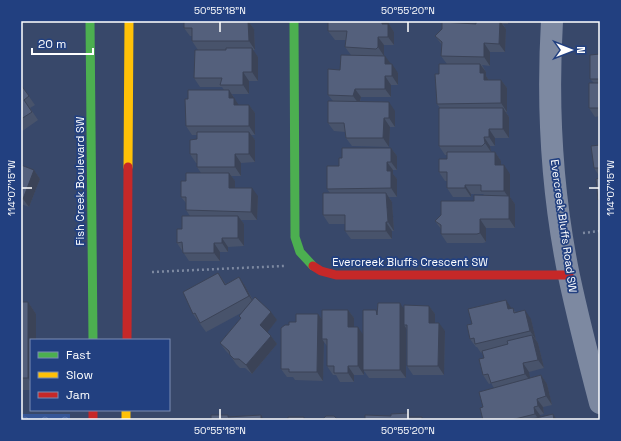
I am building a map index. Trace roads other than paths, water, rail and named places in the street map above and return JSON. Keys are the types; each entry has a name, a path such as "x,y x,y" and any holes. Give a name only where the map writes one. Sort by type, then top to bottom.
{"main road":[{"name":"Fish Creek Boulevard SW","path":"90,21 93,339"},
{"path":"127,339 129,21"},
{"name":"Evercreek Bluffs Crescent SW","path":"294,21 295,237 298,249 310,264 326,274 336,275 569,275"}],"street":[{"name":"Evercreek Bluffs Road SW","path":"552,21 550,78 555,183 569,275 600,403"}]}
